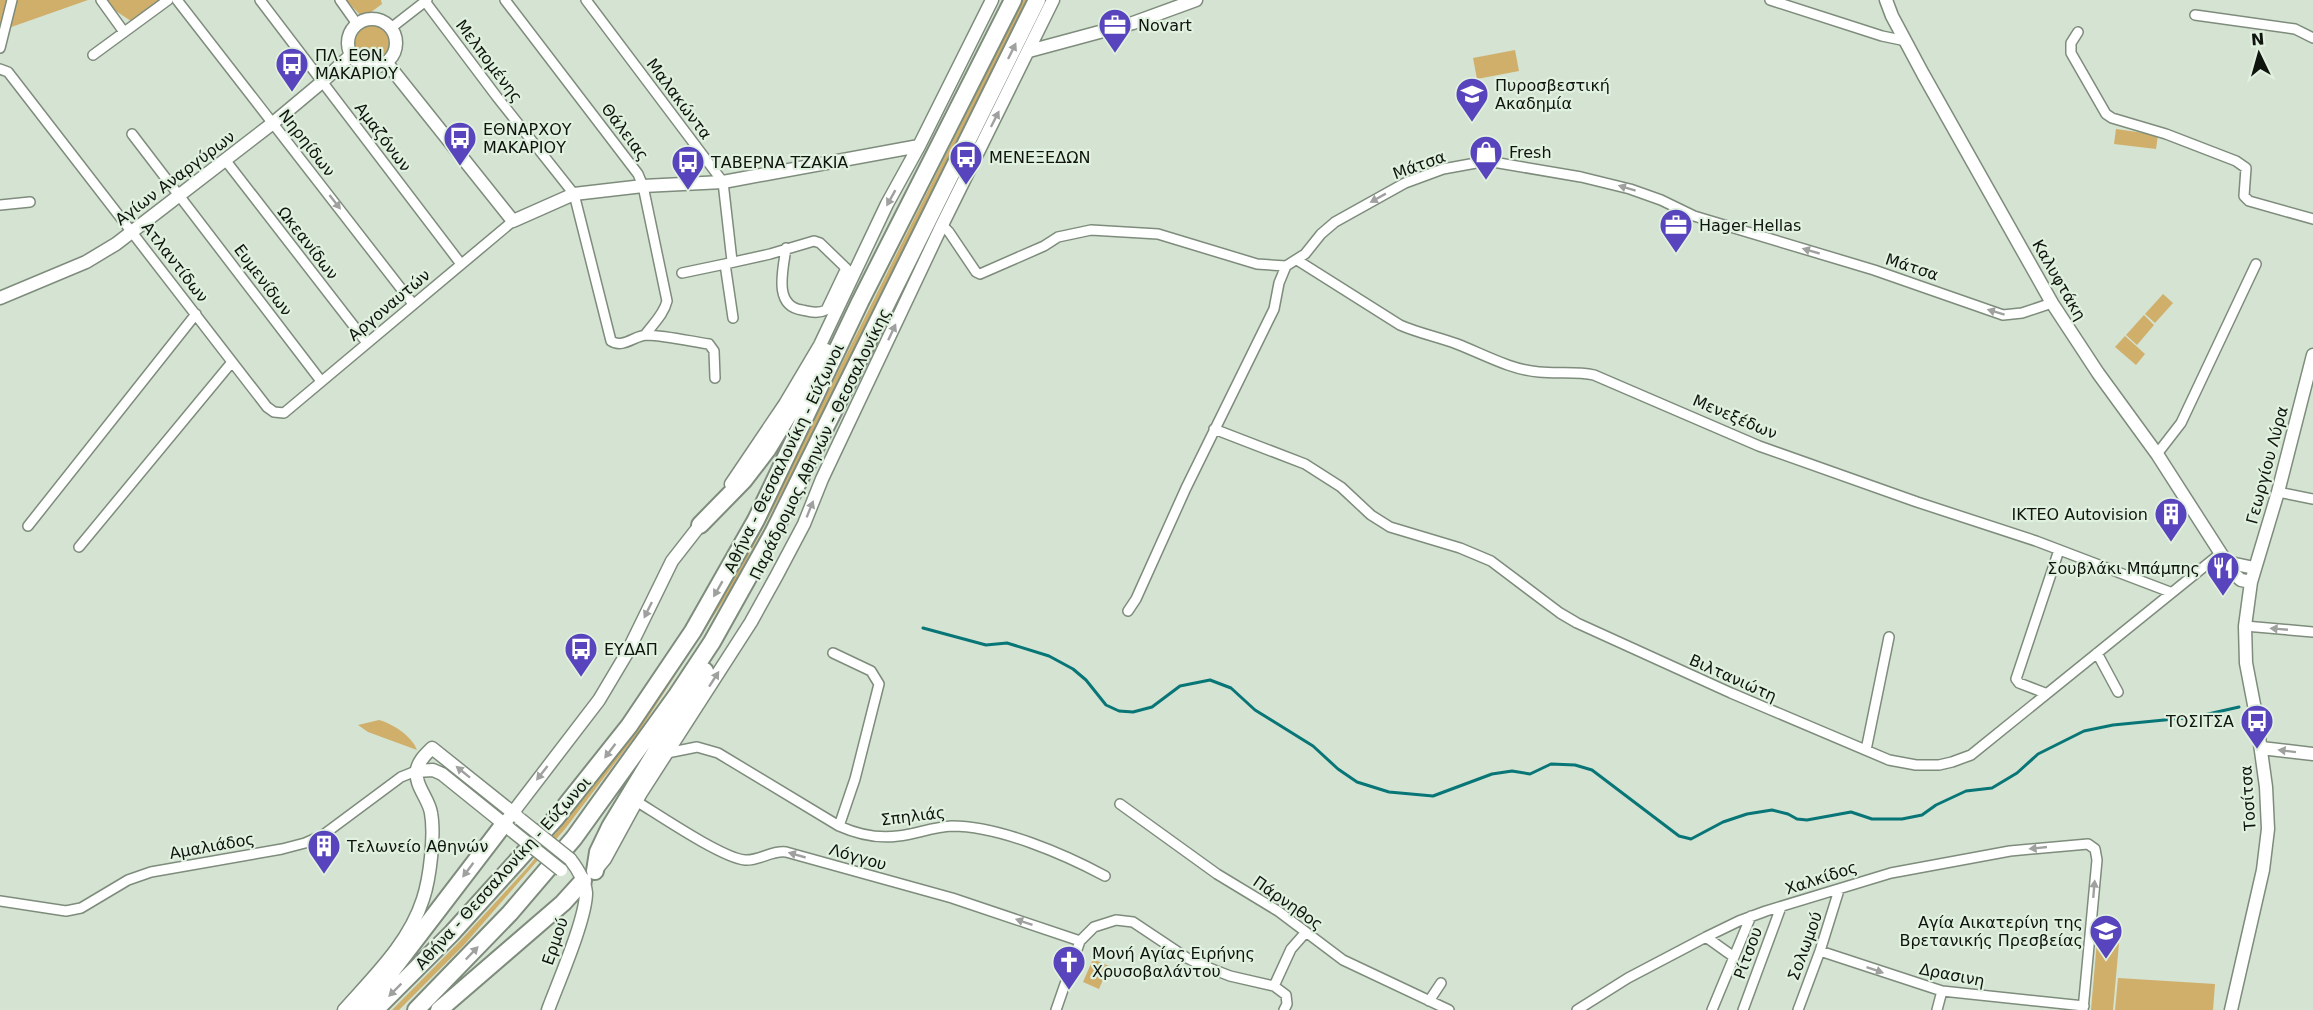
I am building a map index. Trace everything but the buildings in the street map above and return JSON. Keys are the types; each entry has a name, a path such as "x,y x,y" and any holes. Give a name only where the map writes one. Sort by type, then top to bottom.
{"highway":[{"name":"Αθήνα - Θεσσαλονίκη - Εύζωνοι","path":"375,1010 452,933 555,819 641,709 693,631 756,520 860,302 1013,0"},
{"name":"Αθήνα - Θεσσαλονίκη - Εύζωνοι","path":"416,1010 510,913 574,838 712,642 773,533 1037,0"},
{"path":"700,525 744,480 767,450 830,344 860,302"},
{"path":"439,1010 563,903 589,876 610,827 720,645 744,596 750,574"},
{"path":"359,1010 512,821"}],"main road":[{"path":"512,821 526,794 599,700 627,653 672,561 758,447 820,345 850,271 919,146 992,0"},
{"name":"Παράδρομος Αθηνών - Θεσσαλονίκης","path":"589,876 605,859 636,801 751,622 793,544 942,225 1053,0"},
{"path":"1029,51 1133,23 1196,0"},
{"name":"Καλυφτάκη","path":"1886,0 1906,41 2052,303 2098,373 2157,454 2237,578 2251,582"},
{"path":"370,19 378,20 391,28 396,43 395,50 386,62 370,67 356,61 351,55 348,39 357,24 370,19"},
{"name":"Αγίων Αναργύρων","path":"0,298 86,261 132,232 226,161 322,82 351,55"},
{"path":"386,62 513,221 574,194 644,186 723,182 919,146"},
{"name":"Γεωργίου Λύρα","path":"2251,582 2278,492 2313,356"},
{"path":"2223,557 2254,568"},
{"name":"Τοσίτσα","path":"2231,1010 2266,849 2268,809 2261,748 2246,663 2245,626 2251,582"},
{"path":"344,1010 392,956 409,932 424,897 431,849 432,819 431,810 416,771 432,748 493,797 512,821 561,870 589,876"},
{"path":"2261,748 2313,754"},
{"path":"416,771 432,770 442,774 570,859 589,876"},
{"path":"493,797 510,800 526,794"},
{"name":"Ερμού","path":"548,1010 580,918 589,876"}],"street":[{"path":"0,48 12,0"},
{"path":"101,0 124,32"},
{"path":"93,56 168,0"},
{"name":"Νηρηίδων","path":"177,0 413,304"},
{"name":"Αμαζόνων","path":"260,0 461,264"},
{"path":"340,0 357,24"},
{"path":"391,28 425,0"},
{"name":"Μελπομένης","path":"425,0 497,97 574,194 609,337 615,344 621,344 645,335"},
{"name":"Θάλειας","path":"505,0 638,174 644,186 667,301 664,311 645,335"},
{"name":"Μαλακώντα","path":"586,0 723,182"},
{"path":"1770,0 1882,36 1906,41"},
{"path":"2195,15 2295,30 2313,38"},
{"path":"2078,32 2071,43 2071,53 2106,114 2236,161 2246,168 2244,196 2249,201 2313,219"},
{"name":"Ατλαντίδων","path":"0,69 8,72 267,407 274,412 284,413"},
{"name":"Ευμενίδων","path":"132,134 321,381"},
{"name":"Ωκεανίδων","path":"226,161 367,343"},
{"name":"Μάτσα","path":"1286,266 1297,260 1335,222 1405,183 1443,169 1487,161 1581,177 1630,189 1661,200 1694,216 1885,273 2003,315 2013,315 2052,303"},
{"path":"723,182 733,318"},
{"path":"0,205 30,202"},
{"name":"Αργοναυτών","path":"284,413 513,221"},
{"path":"942,225 976,272 980,274 1044,246 1058,237 1091,230 1158,234 1257,264 1286,266 1279,283 1274,309 1214,429 1136,599 1128,611"},
{"path":"682,273 770,254 786,249 814,241 820,243 850,271 826,310 820,313 794,309 784,300 782,291 786,249"},
{"name":"Μενεξέδων","path":"1297,260 1389,318 1414,331 1454,343 1522,369 1539,372 1580,372 1594,375 1759,446 2059,550 2170,592"},
{"path":"2157,454 2181,423 2256,264"},
{"path":"28,526 196,314"},
{"path":"645,335 709,344 714,351 715,378"},
{"path":"79,547 232,362"},
{"name":"Βιλτανιώτη","path":"1214,429 1305,464 1341,487 1371,515 1390,526 1464,549 1491,561 1560,614 1577,623 1680,671 1903,764 1928,766 1952,762 1971,755 2170,592 2223,557"},
{"path":"2278,492 2313,499"},
{"path":"2045,693 2019,683 2016,679 2059,550"},
{"path":"2245,626 2313,632"},
{"path":"1866,750 1889,637"},
{"path":"833,653 871,671 879,684 855,779 839,826"},
{"path":"2097,653 2118,692"},
{"name":"Σπηλιάς","path":"667,753 697,747 718,753 839,826 856,833 883,837 942,827 969,827 990,831 1075,860 1106,876"},
{"name":"Αμαλιάδος","path":"0,901 66,911 81,908 128,880 151,872 305,843 323,835 401,777 416,771"},
{"name":"Λόγγου","path":"636,801 734,857 754,859 781,851 786,852 962,902 1080,941"},
{"name":"Πάρνηθος","path":"1120,804 1217,874 1278,911 1343,960 1449,1010"},
{"name":"Χαλκίδος","path":"1577,1010 1628,978 1751,916 1891,873 2010,851 2088,844 2095,849 2097,860 2084,1008"},
{"name":"Σολωμού","path":"1798,1010 1839,890"},
{"name":"Ρίτσου","path":"1743,1010 1781,907"},
{"path":"1712,1010 1751,916"},
{"path":"1056,1010 1080,941 1086,933 1100,923 1116,920 1125,920 1142,927 1187,958 1200,964 1230,976 1274,986 1286,995 1287,1004 1284,1010"},
{"path":"1274,986 1291,949 1306,932"},
{"path":"1706,937 1734,957"},
{"name":"Δρασινη","path":"1820,951 1942,992 2084,1008"},
{"path":"1429,1001 1442,983"},
{"path":"1937,1010 1942,992"}],"shaded area":[{"path":"0,0 88,0 0,31"},
{"path":"99,0 161,0 134,23"},
{"path":"346,0 381,0 382,4 363,18"},
{"path":"1023,0 1028,0 817,426 731,589 640,730 565,829 464,945 399,1010 392,1010 527,868 636,729 762,524"},
{"path":"372,25 385,30 390,43 385,56 372,61 359,56 354,43 359,30"},
{"path":"1515,50 1519,71 1477,79 1473,58"},
{"path":"2116,129 2158,135 2156,149 2114,144"},
{"path":"2163,294 2173,303 2155,323 2145,314"},
{"path":"2144,315 2154,325 2137,345 2126,335"},
{"path":"2125,336 2145,354 2136,365 2115,347"},
{"path":"379,720 401,731 411,740 417,750 368,732 358,725"},
{"path":"2097,941 2119,943 2113,1010 2091,1010"},
{"path":"1093,959 1109,966 1099,989 1083,982"},
{"path":"2118,978 2215,984 2213,1010 2115,1010"}],"waterway":[{"path":"923,628 986,645 1007,643 1049,656 1073,669 1086,680 1106,705 1119,711 1133,712 1152,707 1180,686 1210,680 1231,688 1255,710 1313,746 1338,769 1357,782 1389,792 1433,796 1492,774 1512,771 1530,774 1551,764 1575,765 1592,770 1679,836 1691,839 1723,822 1747,814 1772,810 1807,820 1851,812 1872,819 1902,819 1922,815 1936,805 1966,791 1992,788 2017,773 2038,754 2084,731 2113,725 2195,717 2239,707"}],"place":[{"name":"Novart","path":"1115,54"},
{"name":"ΠΛ. ΕΘΝ. ΜΑΚΑΡΙΟΥ","path":"292,93"},
{"name":"Πυροσβεστική Ακαδημία","path":"1472,123"},
{"name":"ΕΘΝΑΡΧΟΥ ΜΑΚΑΡΙΟΥ","path":"460,167"},
{"name":"Fresh","path":"1486,181"},
{"name":"ΜΕΝΕΞΕΔΩΝ","path":"966,186"},
{"name":"ΤΑΒΕΡΝΑ ΤΖΑΚΙΑ","path":"688,191"},
{"name":"Hager Hellas","path":"1676,254"},
{"name":"ΙΚΤΕΟ Autovision","path":"2171,543"},
{"name":"Σουβλάκι Μπάμπης","path":"2223,597"},
{"name":"ΕΥΔΑΠ","path":"581,678"},
{"name":"ΤΟΣΙΤΣΑ","path":"2257,750"},
{"name":"Τελωνείο Αθηνών","path":"324,875"},
{"name":"Αγία Αικατερίνη της Βρετανικής Πρεσβείας","path":"2106,960"},
{"name":"Μονή Αγίας Ειρήνης Χρυσοβαλάντου","path":"1069,991"}]}
